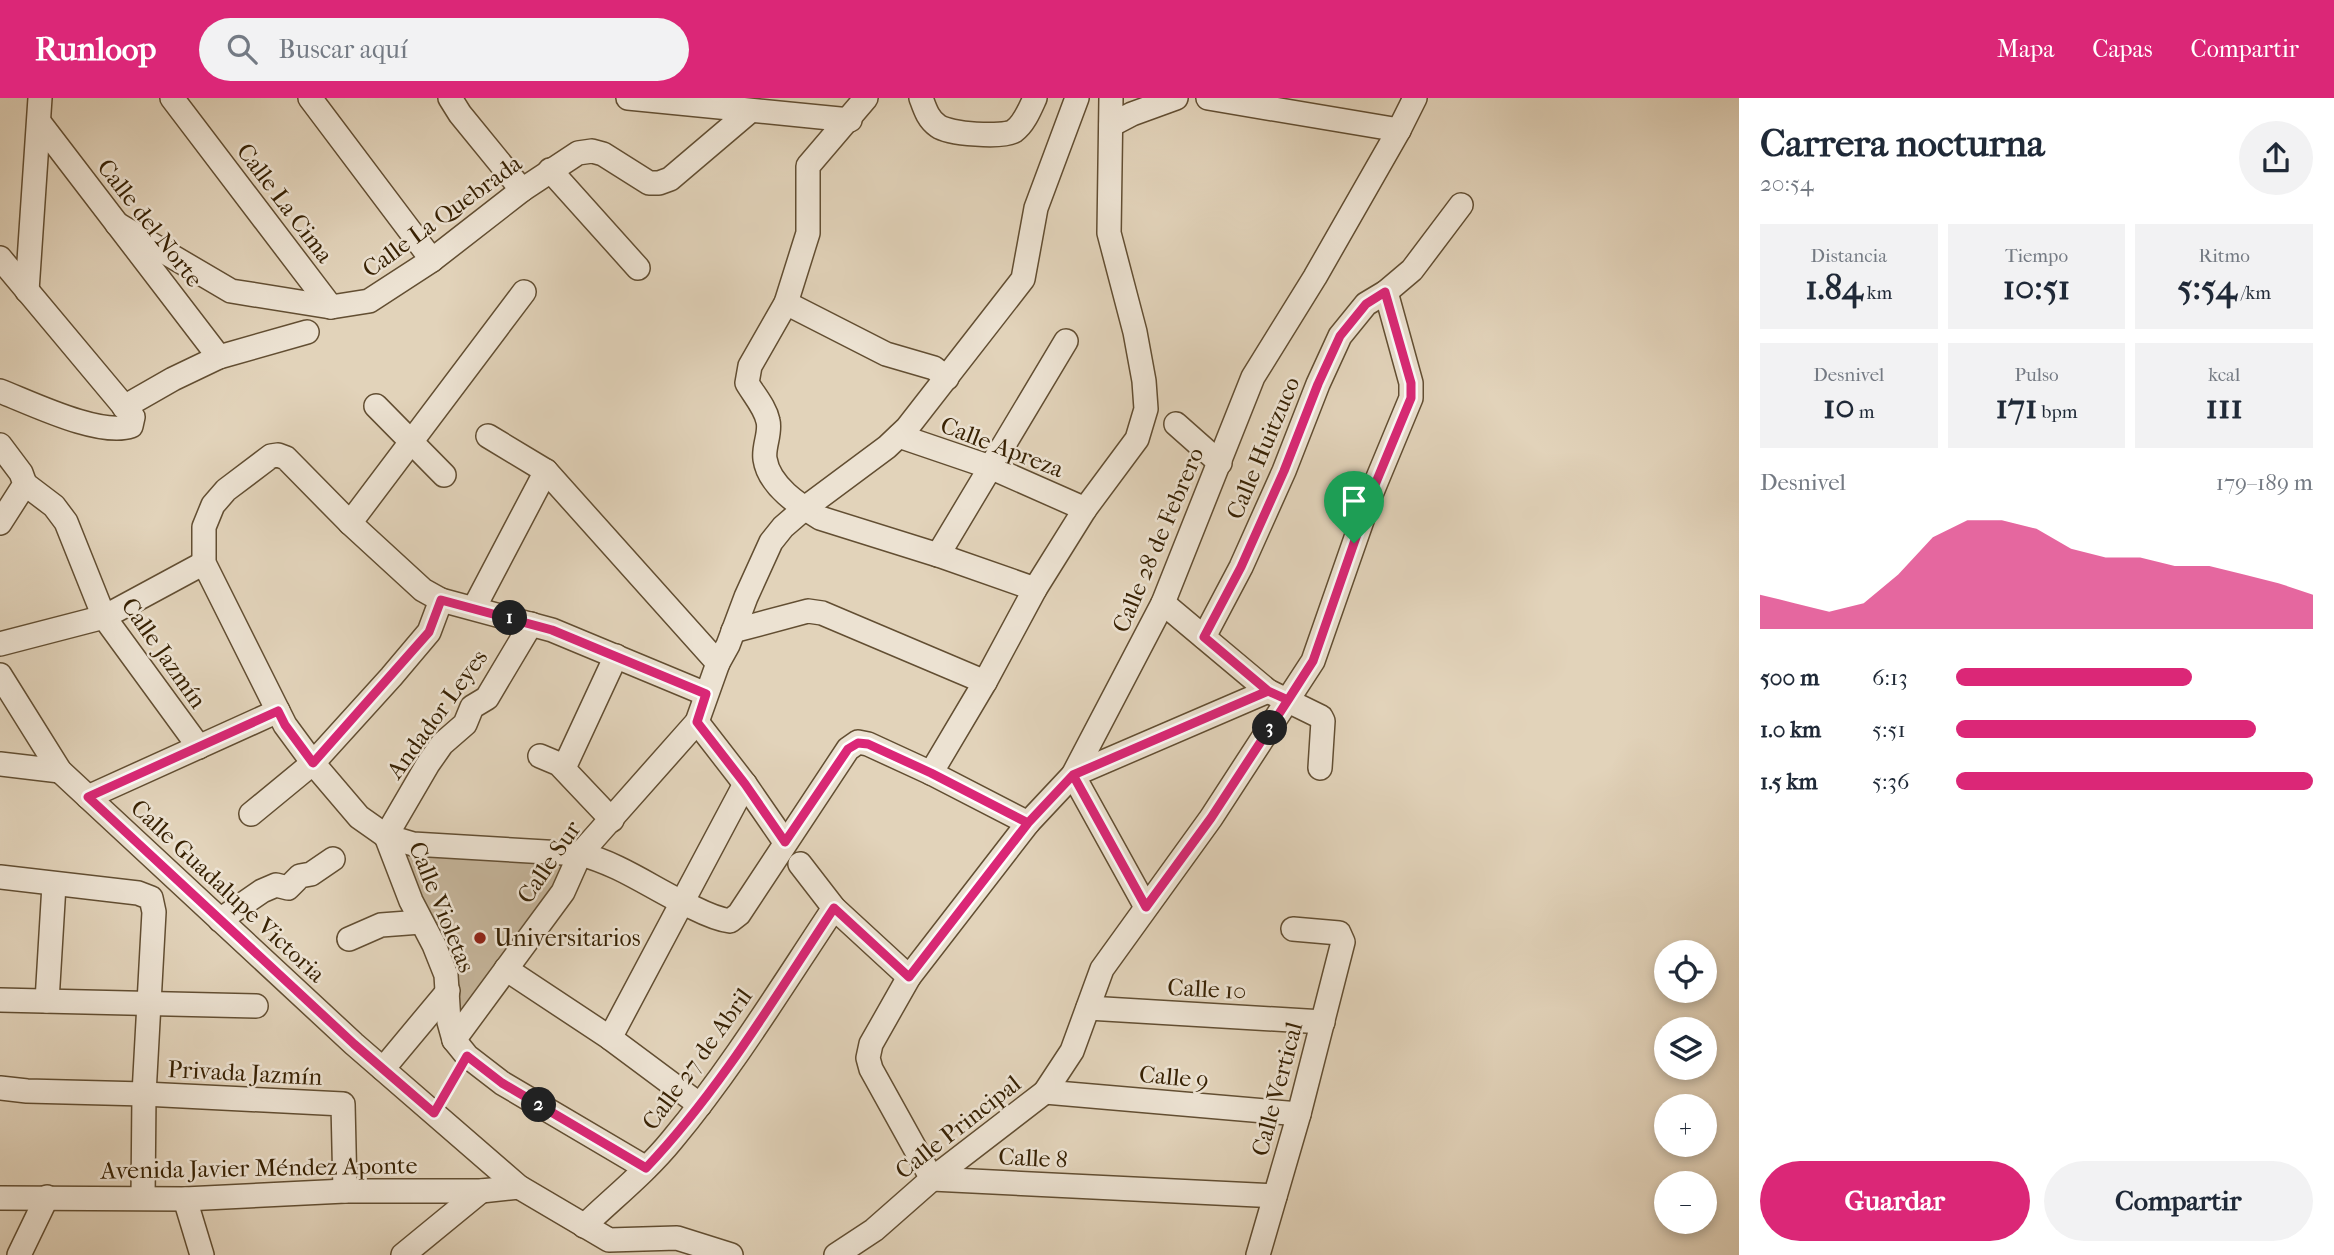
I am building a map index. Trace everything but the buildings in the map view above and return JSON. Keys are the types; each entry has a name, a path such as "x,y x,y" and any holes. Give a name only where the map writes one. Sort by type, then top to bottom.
{"street":[{"path":"27,291 40,98"},
{"name":"Calle La Cima","path":"172,98 331,307"},
{"path":"310,98 432,260"},
{"path":"450,98 522,190"},
{"path":"628,98 700,102 750,111 850,120"},
{"path":"866,98 850,120 808,166 808,233 786,303 750,366 747,383 764,409 769,424 765,458 771,477 820,518 1035,589"},
{"path":"921,98 930,119 947,131 1003,135 1014,131 1024,120 1035,98"},
{"path":"785,842 697,722 706,694 771,542 783,527 805,508 899,436 1023,279 1036,208 1077,98"},
{"path":"931,773 985,682 1035,589 1085,509 1137,439 1146,409 1135,332 1109,233 1111,98"},
{"path":"1111,125 1132,114 1176,98"},
{"path":"1208,98 1309,107 1399,130"},
{"name":"Calle 28 de Febrero","path":"909,977 1028,823 1073,775 1163,603 1253,377 1315,277 1415,98"},
{"name":"Calle La Quebrada","path":"117,224 231,291 331,307 369,301 432,260 522,190 578,153 603,153 649,183 659,183 670,179 750,111"},
{"name":"Calle del Norte","path":"38,122 219,357"},
{"path":"550,170 638,268"},
{"name":"Calle Huitzuco","path":"1204,637 1241,567 1340,336 1366,304 1412,270 1461,205"},
{"path":"0,258 127,416"},
{"path":"350,523 524,292"},
{"name":"Calle Principal","path":"836,1255 874,1230 932,1179 1045,1092 1072,1051 1102,969 1211,818 1278,696 1317,651 1372,492 1411,398 1411,383 1385,292"},
{"path":"786,303 886,354 934,368 947,378"},
{"path":"0,391 81,422 120,429 127,416 173,379 219,357 307,331"},
{"path":"938,555 1066,341"},
{"path":"376,406 444,475"},
{"path":"1176,424 1220,463"},
{"path":"488,436 546,471 719,663"},
{"name":"Calle Apreza","path":"899,436 990,467 1085,509"},
{"path":"0,446 21,473 25,484 0,523"},
{"path":"706,694 531,624 441,600 423,590 350,523 286,458 278,455 271,456 226,490 214,505 204,527 204,563 285,725 359,817 386,836 413,844 580,854 598,858 682,903 720,920 730,921 739,914 848,749 858,743 868,744 931,773 1028,823"},
{"path":"474,608 546,471"},
{"name":"Calle Jazmín","path":"25,484 54,506 66,522 104,617 199,747"},
{"path":"0,643 104,617 204,563"},
{"path":"251,814 313,763 429,632 441,600"},
{"path":"1163,603 1278,696 1316,713 1323,721 1320,768"},
{"path":"733,631 808,611 822,613 985,682"},
{"name":"Andador Leyes","path":"386,836 428,764 442,744 465,724 472,707 487,698 531,624"},
{"path":"564,768 616,656"},
{"name":"Calle Guadalupe Victoria","path":"0,675 60,771 383,1069 519,1187 609,1240 677,1238 732,1255"},
{"path":"1146,907 1073,775 1278,696"},
{"path":"88,797 278,711"},
{"name":"Calle Sur","path":"461,1048 506,969 563,892 580,854 697,722"},
{"path":"540,756 564,768 574,782 612,820"},
{"path":"0,764 60,771"},
{"path":"610,1038 745,784"},
{"name":"Calle Violetas","path":"386,836 421,922 442,965 448,991 449,1022 461,1048"},
{"path":"220,920 262,891 276,885 288,888 300,876 312,874 333,859"},
{"path":"800,864 834,908 909,977 870,1044 867,1058 932,1179"},
{"path":"0,877 138,893 151,898 154,912 144,1094 143,1198"},
{"path":"47,1001 54,885"},
{"name":"Calle 27 de Abril","path":"584,1226 646,1168 700,1105 834,908"},
{"path":"349,939 381,925 421,922"},
{"name":"Calle Vertical","path":"1258,1255 1343,942 1339,933 1293,929"},
{"path":"506,969 610,1038 700,1105"},
{"path":"383,1069 448,991"},
{"path":"0,1000 256,1006"},
{"name":"Calle 10","path":"1088,1008 1323,1022"},
{"path":"461,1048 502,1083 646,1168"},
{"name":"Privada Jazmín","path":"0,1088 343,1104 345,1191"},
{"name":"Calle 9","path":"1045,1092 1298,1114"},
{"name":"Calle 8","path":"932,1179 1275,1196"},
{"name":"Avenida Javier Méndez Aponte","path":"0,1198 185,1199 345,1191 481,1191 519,1187"},
{"path":"402,1255 481,1191"},
{"path":"19,1255 47,1197"},
{"path":"185,1199 202,1255"}],"path":[{"path":"434,1113 461,1048"}],"shaded area":[{"name":"Universitarios","path":"396,845 574,858 456,1030"}],"place":[{"name":"Universitarios","path":"480,938"}],"route":[{"path":"1354,543 1313,661 1288,700 1268,691 1073,775 1028,823 931,773 868,744 858,743 848,749 785,842 697,722 706,694 552,630 441,600 429,632 313,763 278,711 88,797 354,1044 434,1113 467,1056 502,1083 646,1168 700,1105 834,908 909,977 1028,823 1073,775 1146,907 1211,818 1288,700 1268,691 1204,637 1241,567 1340,336 1366,304 1385,292 1411,383 1411,398 1354,543"}]}
